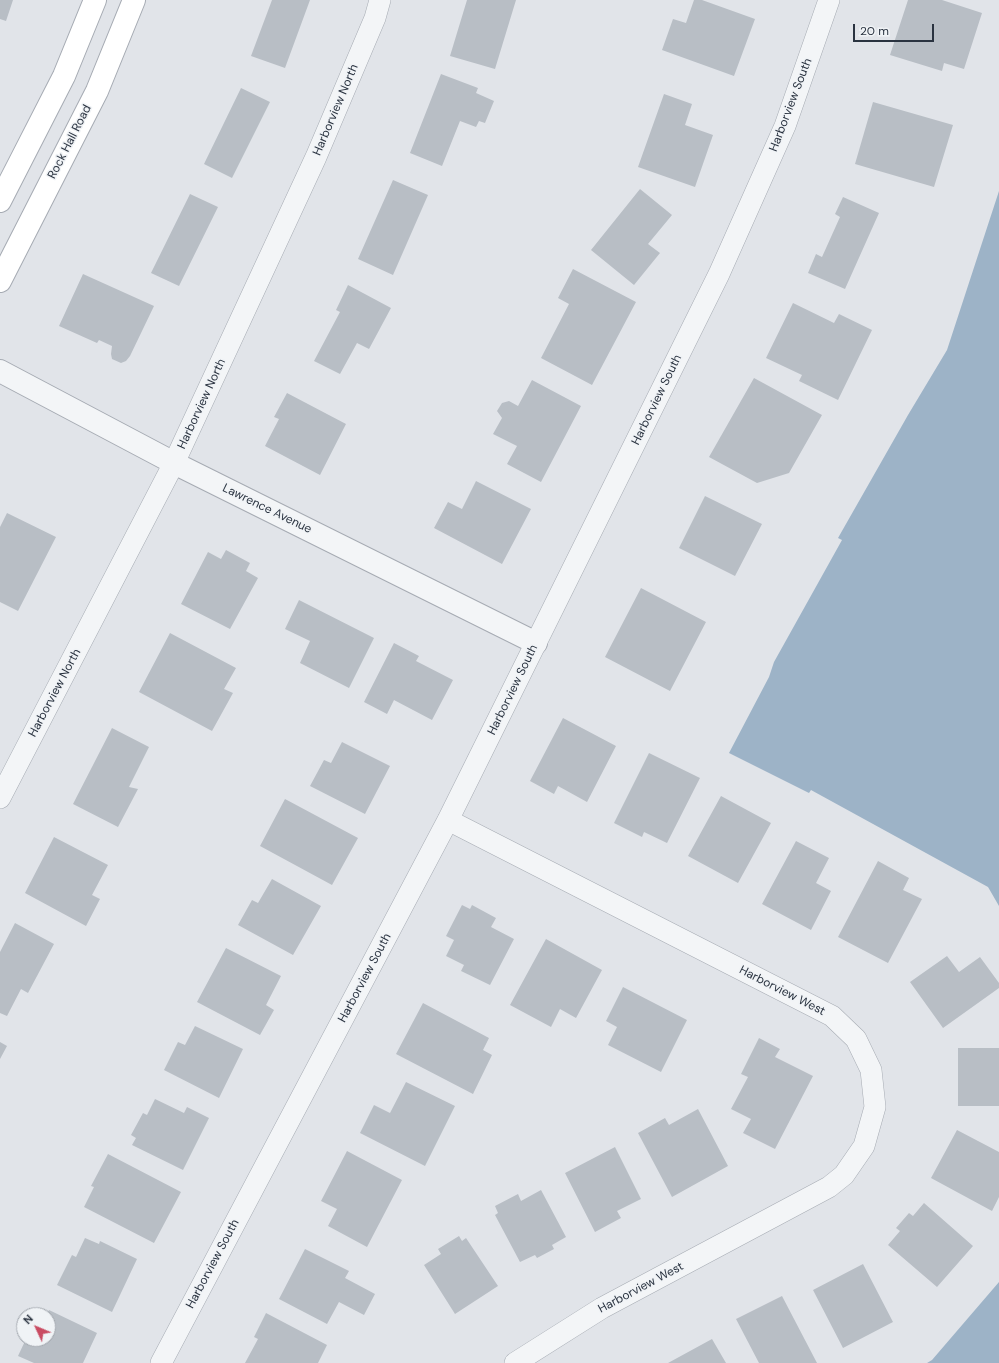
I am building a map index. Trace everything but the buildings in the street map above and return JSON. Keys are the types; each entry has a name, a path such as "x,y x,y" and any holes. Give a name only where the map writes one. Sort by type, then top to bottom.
{"main road":[{"path":"0,201 64,76 95,0"},
{"name":"Rock Hall Road","path":"0,281 97,91 134,0"}],"street":[{"name":"Harborview North","path":"0,798 174,463 316,157 375,18 380,0"},
{"name":"Harborview South","path":"161,1363 448,820 719,274 785,126 828,0"},
{"name":"Lawrence Avenue","path":"0,371 174,463 536,643"},
{"name":"Harborview West","path":"448,820 832,1016 856,1039 871,1070 875,1107 864,1146 844,1175 829,1187 602,1308 515,1363"}],"water":[{"path":"999,191 999,906 988,887 811,790 809,793 729,753 769,677 774,662 842,540 838,538 947,350"},
{"path":"999,1282 999,1363 927,1363 932,1360"}]}
